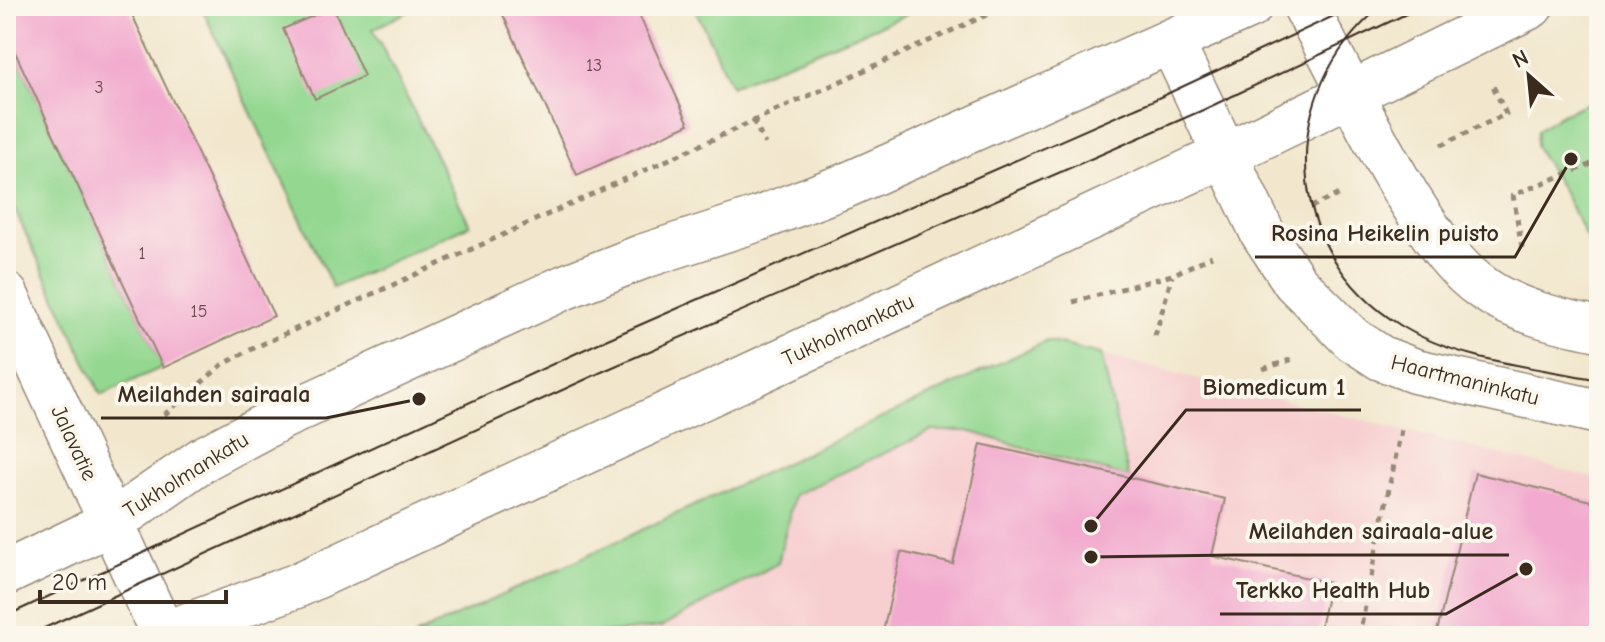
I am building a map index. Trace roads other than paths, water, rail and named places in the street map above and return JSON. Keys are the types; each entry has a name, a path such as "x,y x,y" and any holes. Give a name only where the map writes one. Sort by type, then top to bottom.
{"main road":[{"name":"Tukholmankatu","path":"6,573 111,523 203,459 280,418 565,287 847,185 1250,6"},
{"path":"1305,6 1390,170 1438,243 1457,266 1485,290 1532,312 1552,320 1599,329"},
{"name":"Tukholmankatu","path":"160,635 296,586 1225,155 1531,6"},
{"name":"Haartmaninkatu","path":"1171,41 1262,232 1295,282 1352,339 1381,358 1415,371 1599,412"},
{"name":"Jalavatie","path":"6,295 160,635"}],"tram line":[{"path":"6,616 594,345 1156,99 1355,6"},
{"path":"1382,6 1347,41 1323,82 1309,125 1306,170 1314,215 1332,256 1361,294 1400,325 1422,337 1471,355 1599,380"},
{"path":"27,636 606,370 1203,110 1423,6"}],"place":[{"name":"Rosina Heikelin puisto","path":"1571,159"},
{"name":"Meilahden sairaala","path":"419,399"},
{"name":"Biomedicum 1","path":"1091,526"},
{"name":"Meilahden sairaala-alue","path":"1091,557"},
{"name":"Terkko Health Hub","path":"1526,569"}]}
